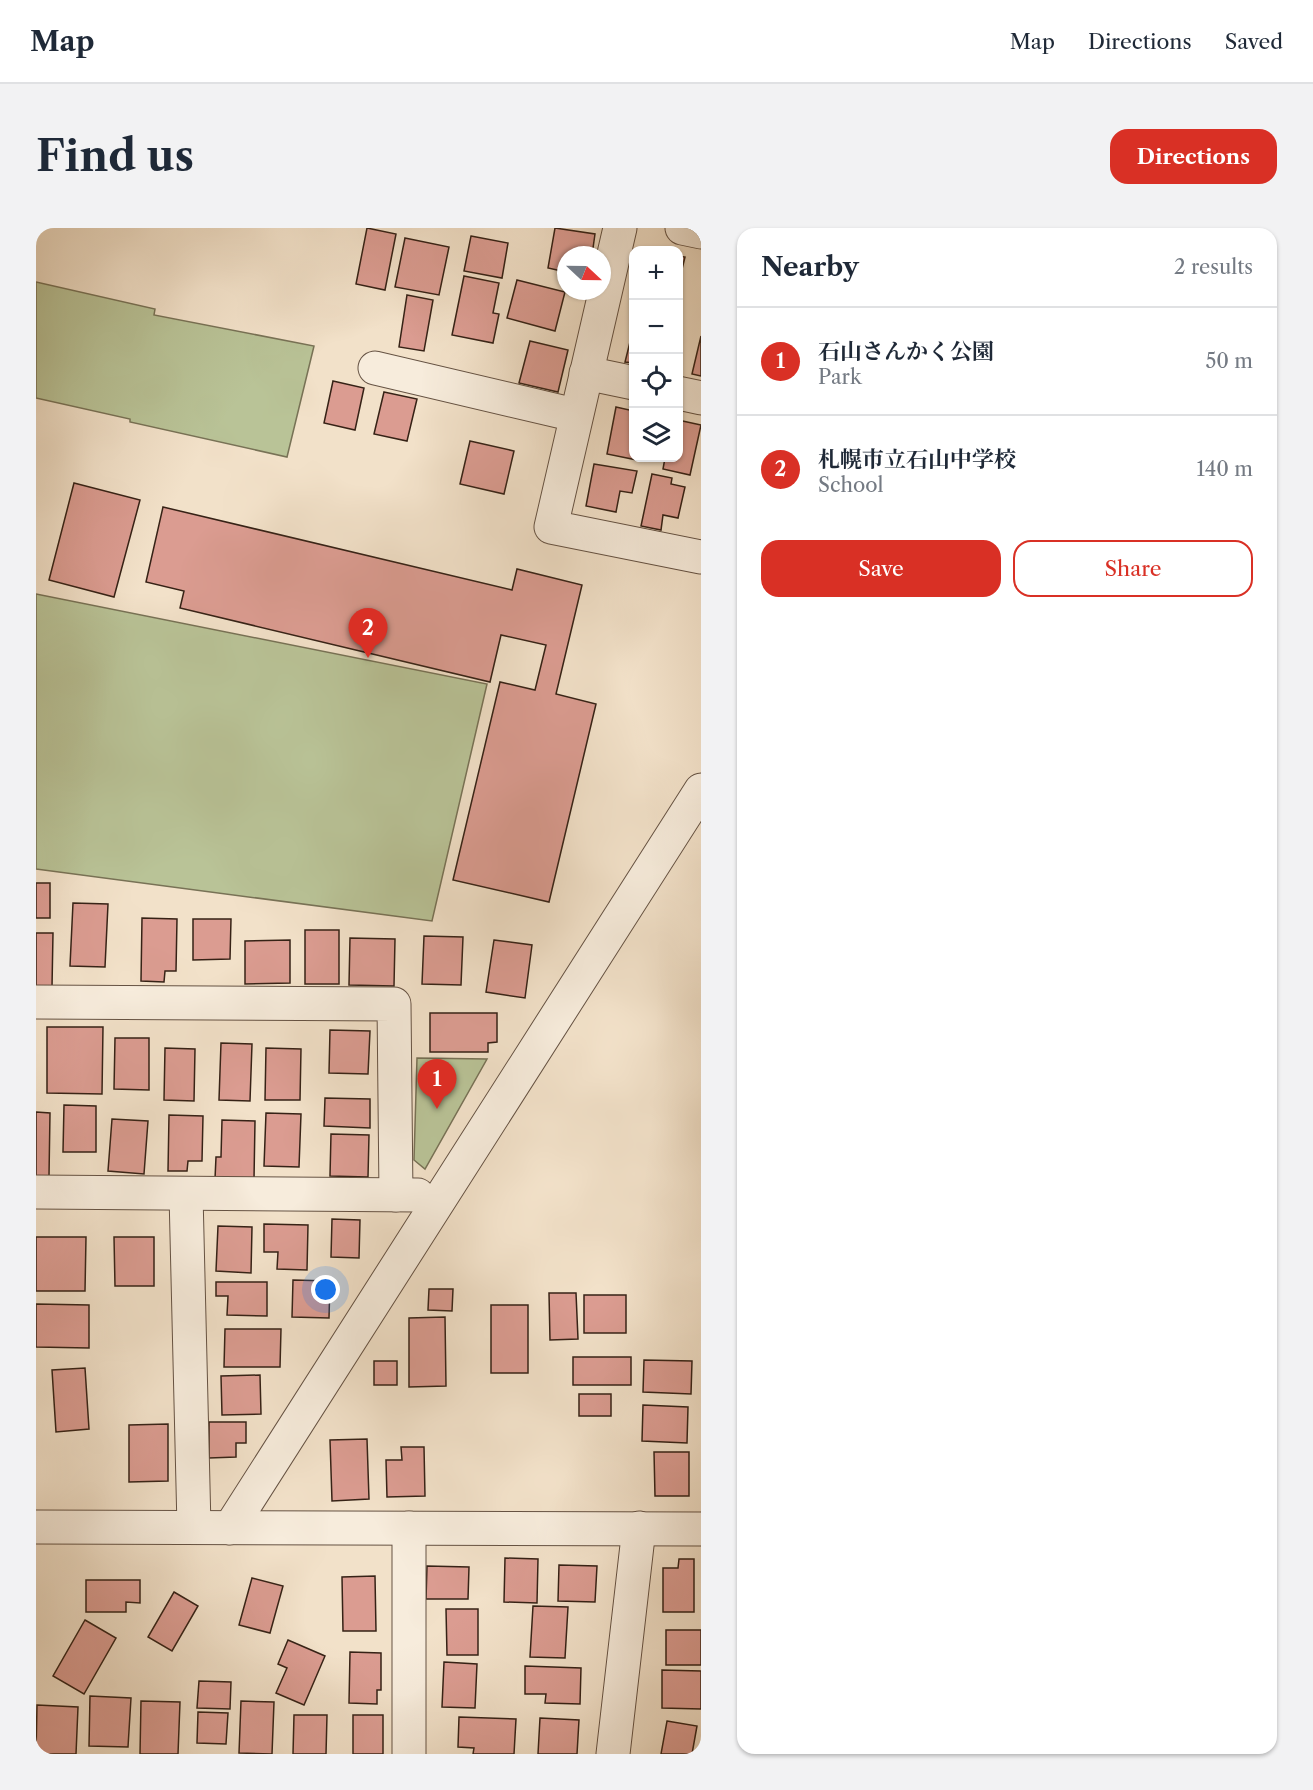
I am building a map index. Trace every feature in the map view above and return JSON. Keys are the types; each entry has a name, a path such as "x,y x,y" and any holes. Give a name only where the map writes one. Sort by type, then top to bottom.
{"street":[{"path":"620,228 550,527 701,557"},
{"path":"682,228 701,232"},
{"path":"375,368 575,415"},
{"path":"586,373 629,382"},
{"path":"683,394 701,398"},
{"path":"230,1528 701,790"},
{"path":"36,1002 394,1004 396,1195"},
{"path":"36,1192 444,1195"},
{"path":"186,1194 194,1527"},
{"path":"36,1527 701,1528"},
{"path":"409,1528 409,1754"},
{"path":"613,1754 639,1528"}],"green space":[{"path":"36,282 155,309 154,315 314,346 287,457 130,422 130,419 36,398"},
{"path":"36,594 487,684 432,921 36,869"},
{"path":"417,1058 487,1059 425,1169 414,1160"}],"building":[{"path":"367,228 396,234 385,290 356,284"},
{"path":"555,228 595,234 593,246 557,246 557,270 548,268"},
{"path":"471,236 508,243 502,278 464,271"},
{"path":"405,238 449,247 439,295 395,287"},
{"path":"464,276 499,283 493,313 499,314 493,343 452,335"},
{"path":"517,280 557,290 557,300 563,300 555,331 507,318"},
{"path":"407,295 433,300 424,351 399,347"},
{"path":"701,336 701,376 692,374"},
{"path":"530,341 568,350 558,392 519,383"},
{"path":"629,346 629,362 625,362"},
{"path":"333,381 364,388 355,430 324,423"},
{"path":"384,392 417,399 407,441 374,434"},
{"path":"616,407 629,410 629,458 607,454"},
{"path":"683,421 701,425 690,475 663,469 664,462 683,462"},
{"path":"470,441 514,451 504,494 460,484"},
{"path":"594,464 637,471 632,493 620,491 616,512 586,506"},
{"path":"652,474 672,478 671,484 685,487 678,518 663,515 661,530 641,526"},
{"path":"74,483 140,500 114,597 49,580"},
{"path":"163,507 512,590 517,569 582,585 556,694 596,704 549,902 453,880 500,682 535,690 546,645 501,635 490,682 180,608 184,591 146,582"},
{"path":"36,883 50,883 50,918 36,918"},
{"path":"73,903 108,904 105,967 70,966"},
{"path":"142,918 177,919 176,971 165,971 164,982 141,981"},
{"path":"193,919 231,919 230,959 193,960"},
{"path":"305,930 339,930 339,984 305,984"},
{"path":"36,933 53,933 52,987 36,986"},
{"path":"424,936 463,937 461,985 422,984"},
{"path":"350,938 395,939 394,986 349,985"},
{"path":"290,940 290,983 245,984 245,941"},
{"path":"494,940 532,945 525,998 486,992"},
{"path":"430,1013 497,1013 497,1042 488,1043 488,1052 430,1052"},
{"path":"47,1027 103,1027 102,1094 47,1093"},
{"path":"330,1030 370,1031 368,1074 329,1073"},
{"path":"115,1038 149,1038 149,1090 114,1089"},
{"path":"221,1043 252,1044 250,1101 219,1100"},
{"path":"165,1048 195,1049 194,1101 164,1100"},
{"path":"266,1048 301,1049 300,1100 265,1100"},
{"path":"325,1098 370,1099 370,1128 324,1126"},
{"path":"64,1105 96,1106 96,1152 63,1152"},
{"path":"36,1112 50,1113 49,1176 36,1176"},
{"path":"266,1113 301,1114 299,1167 264,1166"},
{"path":"169,1115 203,1116 202,1161 188,1161 187,1171 168,1171"},
{"path":"112,1119 148,1121 144,1174 108,1171"},
{"path":"222,1120 255,1121 254,1179 215,1179 216,1157 221,1157"},
{"path":"331,1134 369,1135 368,1177 330,1176"},
{"path":"332,1219 360,1220 359,1258 331,1257"},
{"path":"264,1224 308,1225 307,1270 277,1269 278,1252 264,1252"},
{"path":"218,1226 252,1227 251,1273 216,1271"},
{"path":"36,1237 86,1237 85,1291 36,1291"},
{"path":"114,1237 154,1237 154,1286 115,1286"},
{"path":"293,1280 330,1281 329,1318 292,1317"},
{"path":"216,1282 267,1282 267,1316 227,1315 228,1296 216,1296"},
{"path":"429,1289 453,1289 452,1311 428,1310"},
{"path":"549,1293 576,1293 578,1339 550,1340"},
{"path":"584,1295 626,1295 626,1333 584,1333"},
{"path":"36,1304 89,1305 89,1348 36,1347"},
{"path":"491,1305 528,1305 528,1373 491,1373"},
{"path":"445,1317 446,1386 409,1387 409,1318"},
{"path":"225,1329 281,1329 280,1367 224,1367"},
{"path":"573,1357 631,1357 631,1385 573,1385"},
{"path":"644,1360 692,1361 691,1394 643,1392"},
{"path":"374,1361 397,1361 397,1385 374,1385"},
{"path":"85,1368 89,1429 56,1432 52,1370"},
{"path":"260,1375 261,1414 222,1415 221,1376"},
{"path":"579,1394 611,1394 611,1416 579,1416"},
{"path":"643,1405 688,1407 687,1443 642,1441"},
{"path":"209,1422 246,1422 246,1443 236,1443 236,1457 209,1458"},
{"path":"168,1424 168,1481 129,1482 129,1425"},
{"path":"367,1439 369,1499 332,1501 330,1440"},
{"path":"401,1447 424,1447 425,1496 387,1497 386,1460 402,1460"},
{"path":"654,1452 689,1452 689,1496 655,1496"},
{"path":"505,1558 538,1559 537,1603 504,1602"},
{"path":"679,1559 694,1559 694,1612 663,1612 663,1568 678,1568"},
{"path":"559,1565 597,1566 595,1602 558,1601"},
{"path":"427,1566 469,1567 468,1599 426,1599"},
{"path":"375,1576 376,1631 343,1631 342,1577"},
{"path":"252,1578 283,1586 270,1633 239,1625"},
{"path":"86,1580 140,1580 140,1603 126,1602 126,1612 86,1612"},
{"path":"174,1592 198,1606 172,1651 148,1637"},
{"path":"533,1606 568,1607 565,1658 530,1657"},
{"path":"446,1609 478,1609 478,1655 447,1655"},
{"path":"85,1620 116,1638 84,1694 53,1676"},
{"path":"666,1630 701,1630 701,1665 666,1665"},
{"path":"288,1640 325,1656 304,1705 276,1693 287,1668 278,1664"},
{"path":"350,1652 381,1653 381,1690 377,1690 377,1704 349,1703"},
{"path":"444,1662 477,1664 475,1708 442,1707"},
{"path":"525,1666 581,1668 580,1704 545,1703 546,1694 525,1694"},
{"path":"662,1670 701,1671 701,1709 662,1708"},
{"path":"199,1681 231,1682 230,1709 197,1708"},
{"path":"90,1696 131,1698 128,1747 89,1746"},
{"path":"141,1701 180,1702 178,1754 140,1754"},
{"path":"241,1701 274,1702 272,1754 239,1753"},
{"path":"37,1705 78,1707 76,1754 36,1754"},
{"path":"198,1712 228,1713 226,1744 197,1743"},
{"path":"294,1715 327,1715 326,1754 293,1754"},
{"path":"353,1715 383,1715 383,1754 353,1754"},
{"path":"459,1717 516,1719 514,1754 473,1754 474,1748 458,1747"},
{"path":"540,1718 579,1720 577,1754 538,1754"},
{"path":"667,1721 697,1726 692,1754 661,1754"}],"place":[{"name":"札幌市立石山中学校","path":"368,658"},
{"name":"石山さんかく公園","path":"437,1109"}]}
